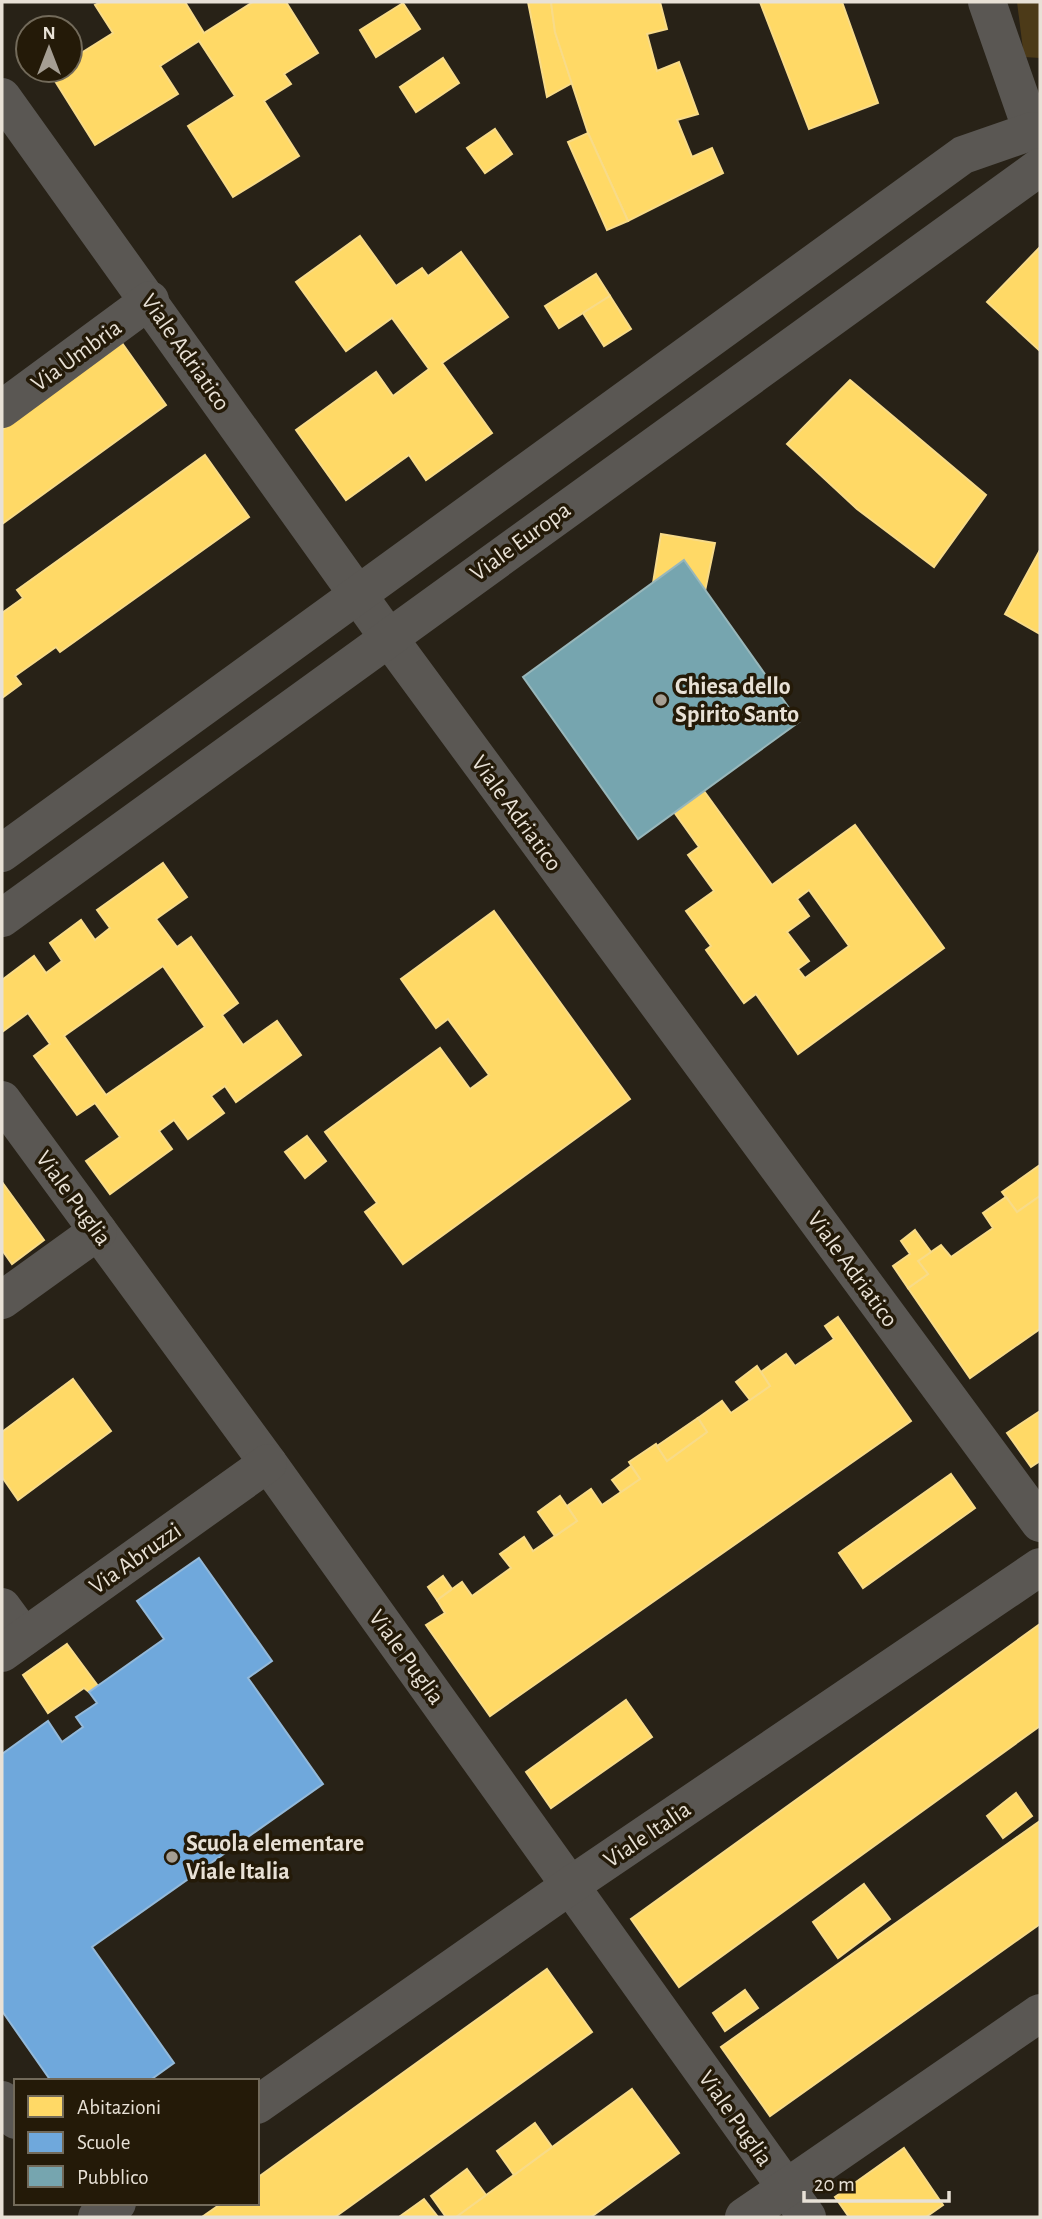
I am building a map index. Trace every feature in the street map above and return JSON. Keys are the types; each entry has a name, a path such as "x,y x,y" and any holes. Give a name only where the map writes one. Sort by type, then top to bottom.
{"street":[{"path":"2,853 963,155 1037,142 987,2"},
{"name":"Viale Adriatico","path":"2,97 150,300 388,637 1040,1523"},
{"name":"Viale Europa","path":"2,918 388,637 1037,142"},
{"name":"Via Umbria","path":"2,409 150,300"},
{"name":"Viale Puglia","path":"2,1100 268,1463 796,2203"},
{"path":"2,1300 98,1231"},
{"name":"Via Abruzzi","path":"13,1645 268,1463"},
{"name":"Viale Italia","path":"259,2104 571,1885 1040,1567"},
{"path":"2,1607 13,1645"},
{"path":"744,2217 796,2203 1040,2013"},
{"path":"2,2101 14,2117"},
{"path":"97,2217 114,2205"}],"shaded area":[{"path":"1017,2 1040,2 1040,58 1024,57"}],"building: Abitazioni":[{"path":"101,2 185,2 204,33 253,2 286,2 318,53 284,74 291,84 264,101 299,156 233,197 188,126 235,96 199,41 160,66 178,94 95,145 57,84 84,84 84,51 113,33 95,5"},
{"path":"528,2 551,2 555,32 572,83 547,97"},
{"path":"551,2 660,2 667,29 647,34 657,71 679,62 698,114 677,120 692,157 712,148 723,173 628,221 588,133 555,32"},
{"path":"760,2 842,2 878,103 809,129"},
{"path":"403,3 420,29 376,57 360,30"},
{"path":"443,58 459,83 416,112 400,87"},
{"path":"495,129 512,154 485,173 467,148"},
{"path":"588,133 628,221 607,230 568,142"},
{"path":"360,236 396,286 422,268 428,276 461,252 508,317 442,363 492,433 426,480 409,455 346,500 296,430 376,372 393,396 429,369 392,318 346,351 296,282"},
{"path":"1040,247 1040,351 987,302"},
{"path":"596,274 610,296 559,328 545,306"},
{"path":"610,296 631,329 604,346 583,313"},
{"path":"122,343 166,405 2,524 2,430"},
{"path":"850,380 986,495 934,567 857,509 787,444"},
{"path":"205,455 249,517 60,652 56,647 15,676 21,684 2,698 2,613 23,598 17,590"},
{"path":"661,534 715,543 705,591 684,560 653,583"},
{"path":"1040,550 1040,634 1005,614"},
{"path":"704,791 772,885 855,825 944,948 798,1054 756,994 744,1003 706,950 711,946 686,911 714,891 688,855 699,847 674,812","holes":["809,890 849,946 805,978 798,969 809,961 787,932 809,916 797,899"]},
{"path":"163,863 187,897 156,919 177,947 191,937 238,1003 222,1015 243,1045 277,1021 301,1055 236,1102 225,1086 211,1096 224,1113 188,1139 174,1120 159,1131 172,1149 110,1194 86,1161 120,1137 95,1103 77,1115 34,1056 50,1044 28,1013 2,1032 2,980 34,956 46,973 62,961 50,943 81,920 95,940 110,928 97,910","holes":["163,966 205,1027 106,1095 64,1036"]},
{"path":"494,911 630,1099 403,1264 365,1212 377,1203 325,1132 440,1048 470,1089 489,1075 448,1019 436,1028 401,979"},
{"path":"307,1136 326,1161 305,1178 285,1152"},
{"path":"1040,1165 1040,1196 1017,1212 1002,1192"},
{"path":"2,1182 44,1240 12,1264 2,1250"},
{"path":"1040,1196 1040,1329 970,1378 908,1288 928,1274 918,1261 941,1245 951,1257 993,1228 983,1213 1006,1197 1017,1212"},
{"path":"915,1230 931,1252 918,1261 928,1274 908,1288 893,1266 910,1254 901,1241"},
{"path":"838,1317 911,1421 490,1716 426,1625 445,1613 437,1600 462,1582 472,1596 511,1568 500,1554 524,1537 533,1551 577,1521 567,1506 591,1489 602,1505 640,1479 629,1462 656,1444 667,1461 707,1432 698,1418 722,1401 731,1413 770,1386 761,1372 786,1354 795,1366 834,1339 825,1326"},
{"path":"757,1366 770,1386 750,1400 736,1382"},
{"path":"73,1379 111,1431 18,1500 2,1477 2,1432"},
{"path":"1040,1411 1040,1461 1031,1467 1007,1433"},
{"path":"698,1418 707,1432 667,1461 657,1446"},
{"path":"631,1466 640,1479 621,1492 612,1480"},
{"path":"951,1474 975,1508 863,1588 839,1553"},
{"path":"560,1496 577,1521 555,1536 538,1512"},
{"path":"443,1576 452,1589 437,1600 428,1587"},
{"path":"1040,1624 1040,1726 679,1987 631,1919"},
{"path":"67,1644 98,1686 89,1692 84,1688 48,1713 23,1675"},
{"path":"626,1700 652,1737 551,1808 526,1772"},
{"path":"1016,1793 1032,1816 1003,1838 987,1816"},
{"path":"1040,1821 1040,1924 770,2116 721,2047"},
{"path":"864,1884 890,1919 838,1958 813,1922"},
{"path":"547,1969 592,2032 335,2217 202,2217 219,2205 259,2205 259,2177"},
{"path":"745,1990 758,2008 725,2031 713,2013"},
{"path":"632,2089 679,2153 591,2217 456,2217"},
{"path":"535,2123 552,2147 514,2175 497,2151"},
{"path":"904,2148 943,2205 926,2217 849,2217 835,2197"},
{"path":"467,2169 486,2195 456,2217 446,2217 431,2196"},
{"path":"424,2199 438,2217 399,2217"}],"building: Scuole":[{"path":"199,1558 272,1661 248,1678 323,1784 92,1947 174,2063 152,2079 50,2079 2,2011 2,1754 48,1721 62,1742 83,1727 76,1717 97,1703 89,1692 164,1639 137,1601"}],"building: Pubblico":[{"name":"Chiesa dello Spirito Santo","path":"684,560 799,722 638,839 523,677"}],"place":[{"name":"Chiesa dello Spirito Santo","path":"661,700"},
{"name":"Scuola elementare Viale Italia","path":"172,1857"}]}
